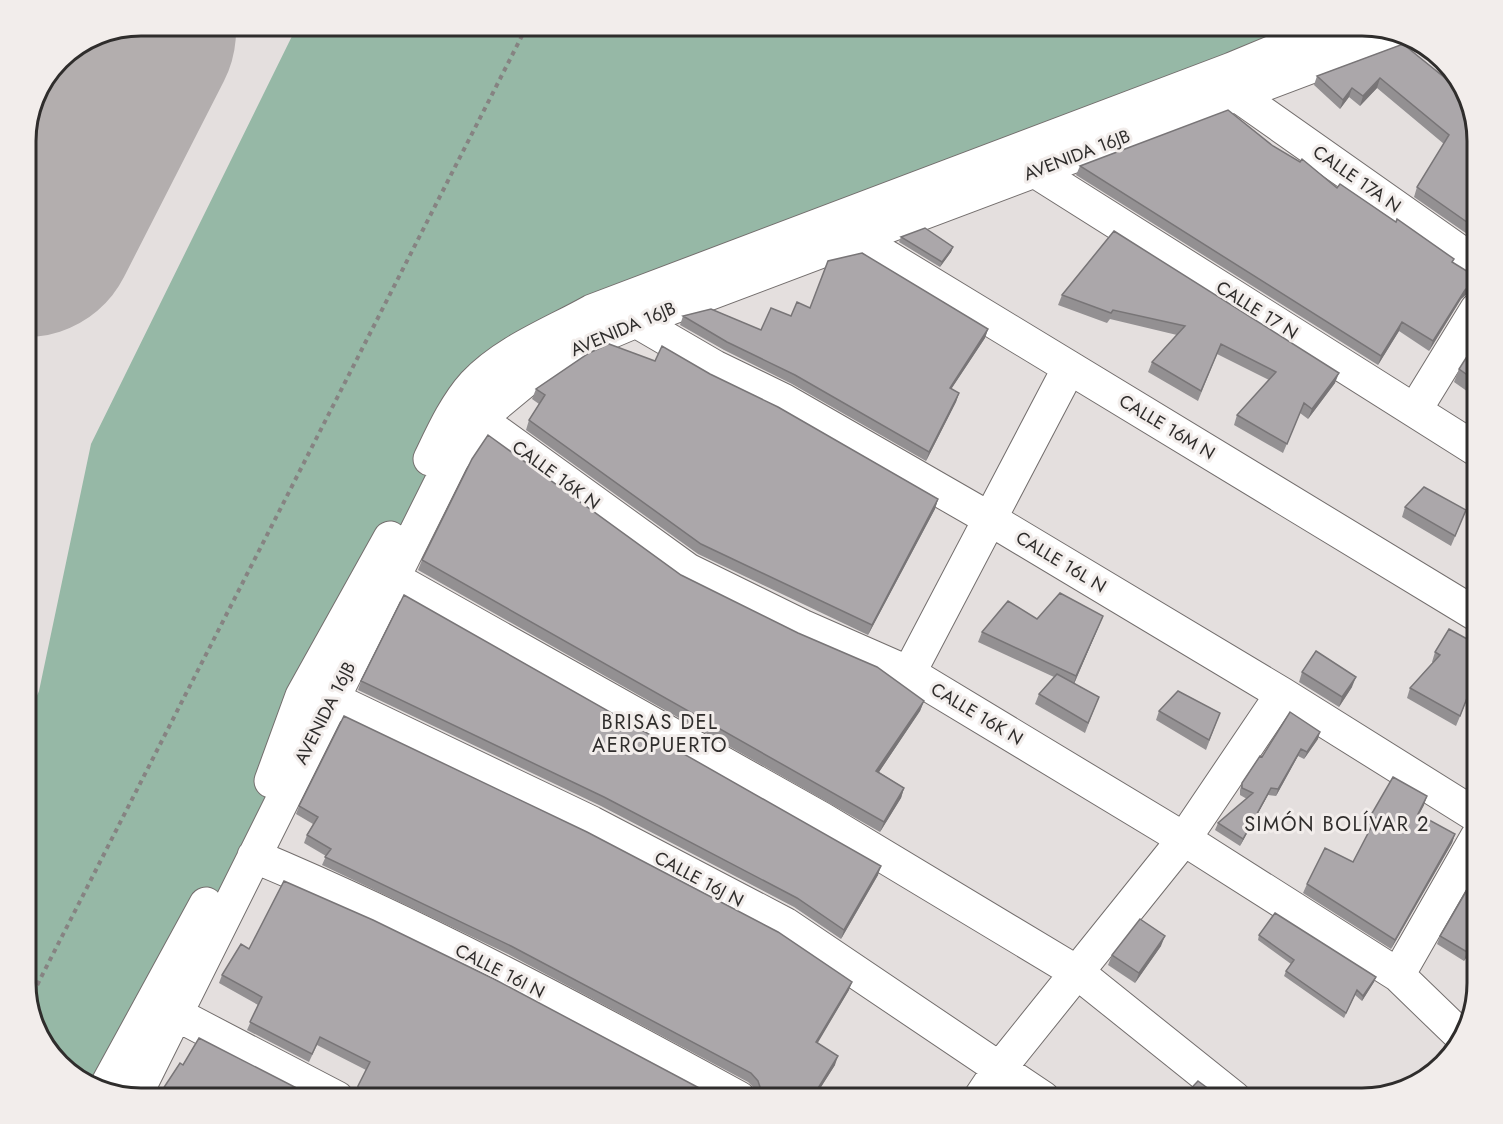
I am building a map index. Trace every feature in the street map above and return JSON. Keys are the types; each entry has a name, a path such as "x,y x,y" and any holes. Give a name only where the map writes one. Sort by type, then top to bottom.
{"street":[{"path":"108,1082 268,788 302,696 380,558 442,435 474,384 502,361 592,311 1232,69 1312,36"},
{"name":"AVENIDA 16JB","path":"139,1088 452,460 479,419 533,374 577,346 636,321 1385,39"},
{"name":"CALLE 17A N","path":"1237,95 1467,256"},
{"name":"CALLE 17 N","path":"1035,171 1467,443"},
{"name":"CALLE 16M N","path":"856,238 1467,608"},
{"name":"CALLE 16L N","path":"636,321 715,367 783,400 990,519 1282,694 1467,809"},
{"path":"1415,410 1467,327"},
{"path":"909,673 1069,368"},
{"name":"CALLE 16K N","path":"479,419 688,570 802,626 909,673 1184,839 1398,975 1455,1030"},
{"path":"393,578 822,819 1078,973 1222,1088"},
{"path":"987,1088 1000,1068 1184,839 1282,694"},
{"name":"CALLE 16J N","path":"333,699 592,823 785,924 1029,1088"},
{"name":"CALLE 16I N","path":"254,856 337,891 439,940 720,1088"},
{"path":"1398,975 1467,856"},
{"path":"176,1014 318,1088"}],"path":[{"path":"36,987 522,36"}],"green space":[{"path":"292,36 1350,36 791,253 473,416 130,1087 95,1077 77,1066 62,1052 44,1023 36,990 36,698 91,444"}],"building":[{"path":"1402,44 1446,78 1461,107 1467,134 1467,222 1417,187 1449,135 1380,78 1363,96 1352,88 1343,100 1317,76"},
{"path":"1228,110 1273,146 1300,162 1302,159 1337,188 1340,184 1396,222 1397,219 1454,259 1452,262 1467,271 1467,288 1433,341 1402,322 1381,356 1080,166"},
{"path":"925,228 953,247 942,262 901,237"},
{"path":"1114,231 1339,373 1312,409 1304,403 1287,444 1237,415 1276,372 1221,344 1201,391 1152,362 1185,326 1113,310 1111,313 1062,295"},
{"path":"862,253 988,329 950,388 959,393 929,452 795,375 727,342 683,316 711,309 761,330 771,308 791,316 797,302 810,308 828,261"},
{"path":"609,344 655,361 662,346 710,374 778,407 938,499 872,625 701,544 529,420 545,395 536,389 589,353"},
{"path":"1467,356 1467,375 1459,369"},
{"path":"488,435 681,575 798,633 877,667 924,701 876,771 904,788 884,822 422,560 472,459"},
{"path":"1424,487 1466,510 1455,536 1405,507"},
{"path":"1060,593 1103,616 1076,676 982,632 1008,601 1037,619"},
{"path":"404,595 881,866 844,930 797,898 604,797 361,681"},
{"path":"1449,629 1467,639 1467,698 1460,716 1410,688 1440,655 1435,652"},
{"path":"1316,651 1356,677 1342,697 1302,672"},
{"path":"1057,674 1099,697 1088,723 1039,694"},
{"path":"1178,691 1220,713 1209,740 1159,711"},
{"path":"1290,712 1320,732 1307,752 1301,749 1278,789 1271,788 1243,839 1218,823 1253,793 1242,788 1242,783 1260,756 1262,757"},
{"path":"344,716 587,832 778,932 852,982 816,1042 838,1056 818,1088 760,1088 751,1073 511,946 325,857 331,849 307,835 318,817 299,806"},
{"path":"1393,777 1427,796 1418,814 1455,834 1395,940 1307,884 1325,848 1353,862 1376,818 1371,815"},
{"path":"284,881 373,920 494,979 699,1088 358,1088 370,1062 320,1037 312,1054 250,1022 262,997 222,975 241,944 249,949"},
{"path":"1467,890 1467,952 1440,936"},
{"path":"1275,913 1376,977 1363,996 1357,990 1346,1013 1286,971 1294,960 1259,935"},
{"path":"1140,919 1165,936 1139,973 1112,955"},
{"path":"199,1038 296,1088 164,1088 180,1063 183,1065"},
{"path":"1198,1081 1207,1088 1191,1088"}],"runway":[{"path":"36,207 123,38"}],"district":[{"name":"BRISAS DEL AEROPUERTO","path":"660,734"},
{"name":"SIMÓN BOLÍVAR 2","path":"1337,824"}]}
